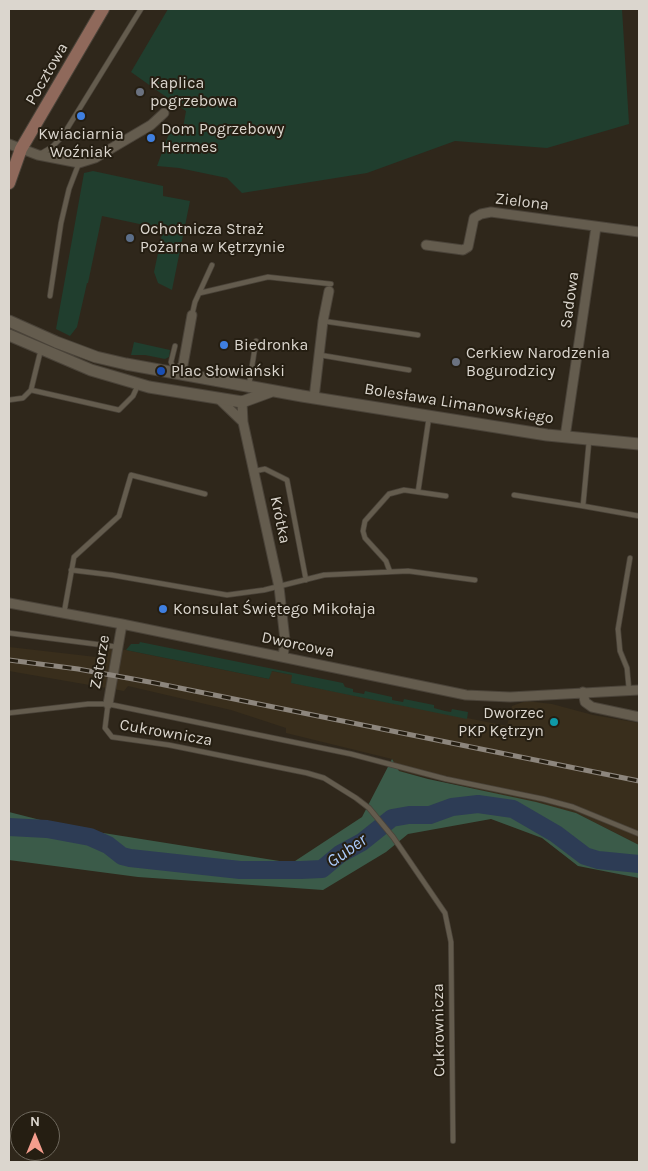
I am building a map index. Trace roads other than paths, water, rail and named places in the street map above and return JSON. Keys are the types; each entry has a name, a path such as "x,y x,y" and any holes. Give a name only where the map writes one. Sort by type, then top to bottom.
{"main road":[{"name":"Pocztowa","path":"9,184 21,149 103,9"}],"street":[{"path":"9,144 38,155 79,163 95,158 152,125 164,113"},
{"name":"Zielona","path":"426,245 463,250 468,247 474,218 491,212 639,232"},
{"name":"Sadowa","path":"565,437 596,227"},
{"path":"314,398 318,355 330,287"},
{"path":"173,391 176,373 183,365 192,315"},
{"name":"Bolesława Limanowskiego","path":"9,320 56,342 96,357 176,373 314,398 565,437 639,444"},
{"path":"9,335 91,370 139,384 242,402 274,390"},
{"path":"223,381 242,402"},
{"path":"219,399 243,422"},
{"name":"Krótka","path":"242,402 243,422 279,587 285,640 283,657"},
{"name":"Dworcowa","path":"9,603 473,695 510,697 639,690"},
{"name":"Zatorze","path":"108,704 122,624"},
{"path":"583,692 585,702 592,707 639,717"}],"lane":[{"path":"38,155 52,147 62,137 141,9"},
{"path":"50,296 61,223 69,189 79,163"},
{"path":"192,315 195,302 212,265"},
{"path":"200,293 268,277 330,287"},
{"path":"323,321 418,335"},
{"path":"248,386 256,341"},
{"path":"175,346 171,362 176,373"},
{"path":"9,400 23,398 31,390 41,349"},
{"path":"318,355 410,370"},
{"path":"31,390 119,410 133,396 139,384"},
{"path":"418,492 429,416"},
{"path":"583,506 589,440"},
{"path":"254,471 265,469 287,480 306,580"},
{"path":"64,613 74,557 119,516 131,475 205,494"},
{"path":"390,572 386,561 365,538 363,532 365,521 389,494 404,490 446,496"},
{"path":"514,495 639,516"},
{"path":"629,690 627,668 620,650 618,629 630,558"},
{"path":"71,570 112,575 227,595 279,587 324,575 408,571 475,580"},
{"path":"9,633 118,647"},
{"path":"9,713 108,704"},
{"name":"Cukrownicza","path":"453,1141 449,932 445,913 393,837 369,808 356,798 331,782 307,772 169,745 112,737 105,728 108,704 352,754 446,779 543,799 580,809 639,834"}],"waterway":[{"name":"Guber","path":"9,827 47,829 90,837 108,845 122,856 130,858 240,870 322,869 340,854 362,842 392,818 409,815 430,815 452,807 478,804 513,809 556,834 585,856 598,860 639,864"}],"railway":[{"path":"9,660 78,669 155,683 639,781"}],"place":[{"name":"Kaplica pogrzebowa","path":"140,92"},
{"name":"Kwiaciarnia Woźniak","path":"81,116"},
{"name":"Dom Pogrzebowy Hermes","path":"151,138"},
{"name":"Ochotnicza Straż Pożarna w Kętrzynie","path":"130,238"},
{"name":"Biedronka","path":"224,345"},
{"name":"Cerkiew Narodzenia Bogurodzicy","path":"456,362"},
{"name":"Plac Słowiański","path":"161,371"},
{"name":"Konsulat Świętego Mikołaja","path":"163,609"},
{"name":"Dworzec PKP Kętrzyn","path":"554,722"}]}
